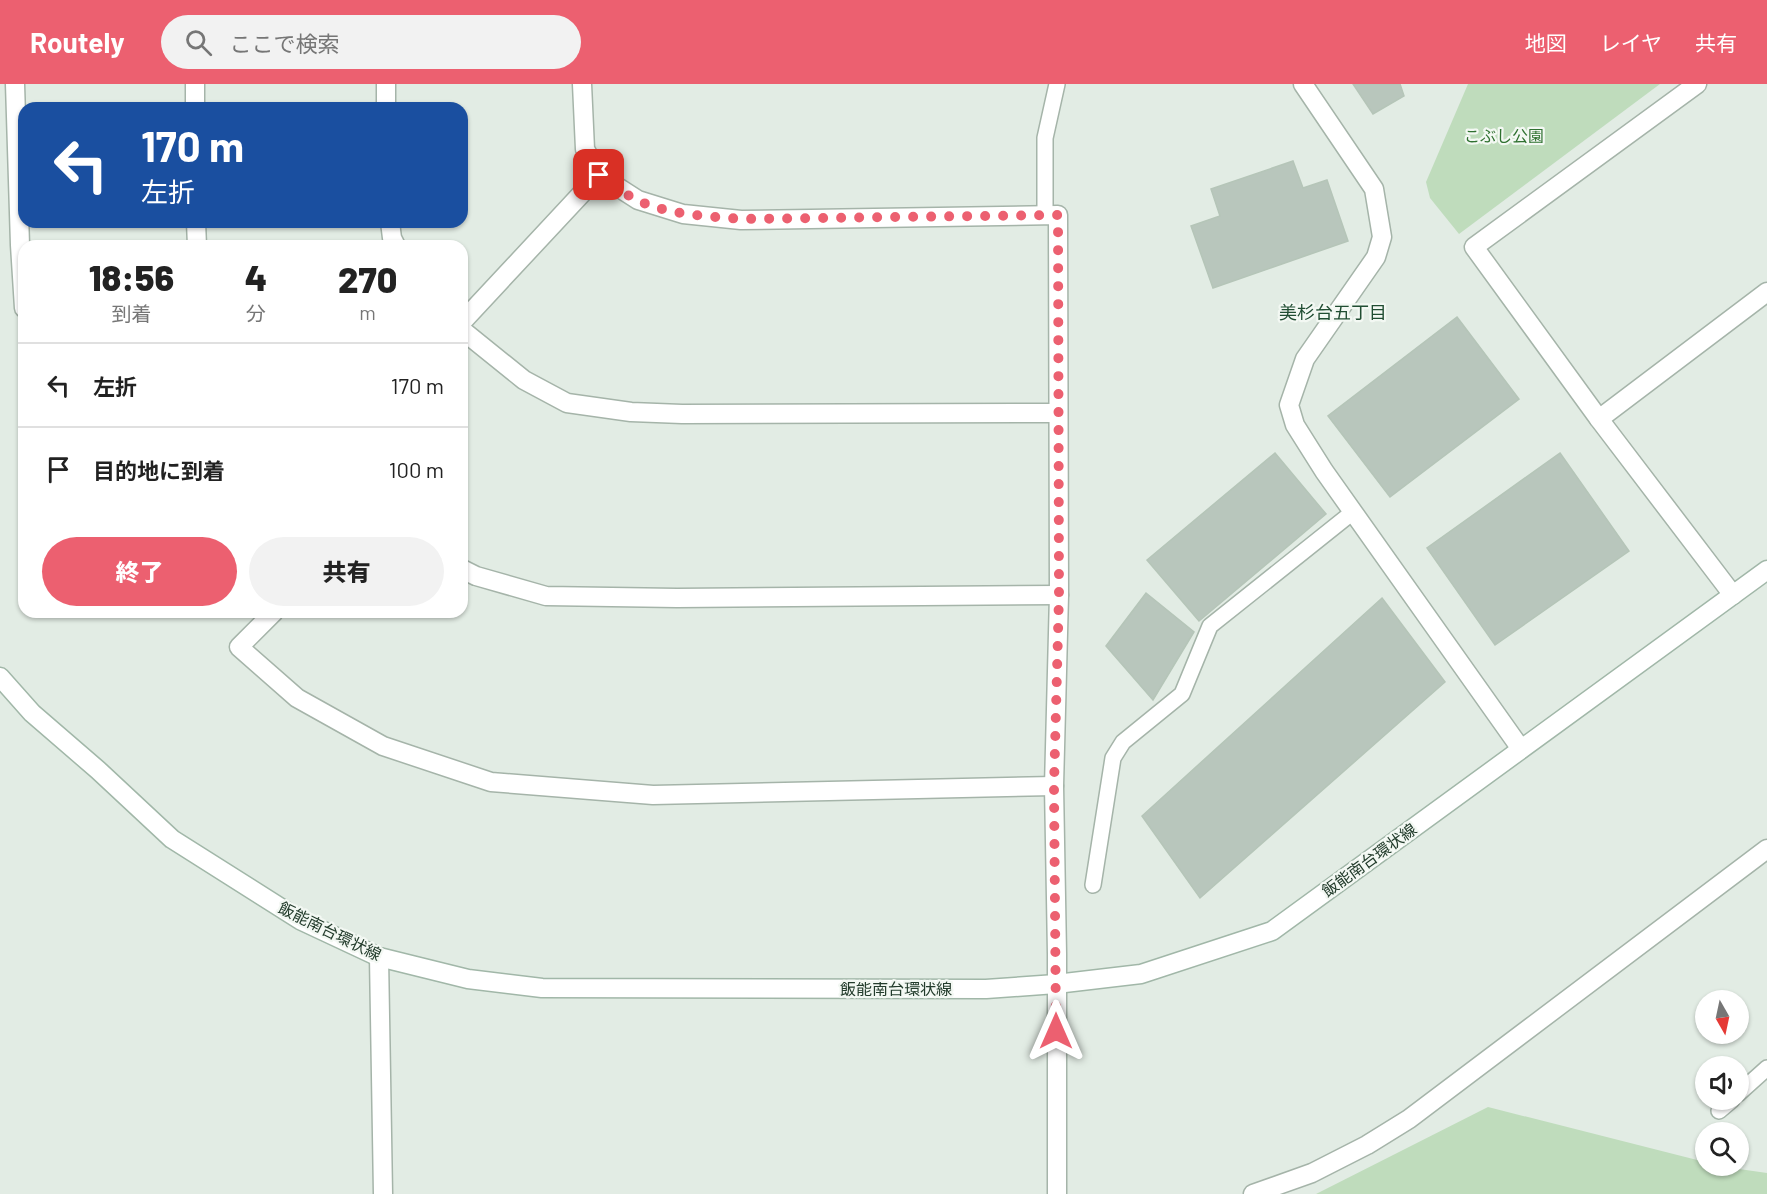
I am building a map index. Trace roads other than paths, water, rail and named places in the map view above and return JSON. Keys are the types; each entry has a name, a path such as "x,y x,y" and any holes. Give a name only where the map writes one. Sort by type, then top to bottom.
{"street":[{"path":"15,84 18,181"},
{"path":"195,84 195,102"},
{"path":"386,84 386,102"},
{"path":"582,84 585,149 599,175 638,200 683,214 741,219 1058,215 1059,595 1054,786 1057,1194"},
{"path":"1303,84 1374,189 1382,237 1376,257 1305,359 1289,405 1295,425 1324,471 1521,749"},
{"path":"1697,84 1474,247 1599,419 1733,596"},
{"path":"468,316 599,175"},
{"path":"1599,419 1767,292"},
{"path":"468,335 524,380 567,403 620,411 682,414 1058,413"},
{"name":"飯能南台環状線","path":"0,676 32,713 172,839 300,920 379,957 468,979 542,988 986,989 1141,974 1272,930 1767,570"},
{"path":"468,572 546,596 678,598 1059,595"},
{"path":"268,618 239,647 297,698 383,746 491,782 653,795 1054,786"},
{"path":"1253,1194 1312,1173 1409,1119 1767,849"},
{"path":"379,957 383,1194"}],"lane":[{"path":"1046,215 1045,138 1057,84"},
{"path":"1093,885 1113,758 1123,742 1182,694 1210,626 1353,512"},
{"path":"1749,1084 1767,1068"}],"district":[{"name":"美杉台五丁目","path":"1333,313"}],"park label":[{"name":"こぶし公園","path":"1504,136"}]}
